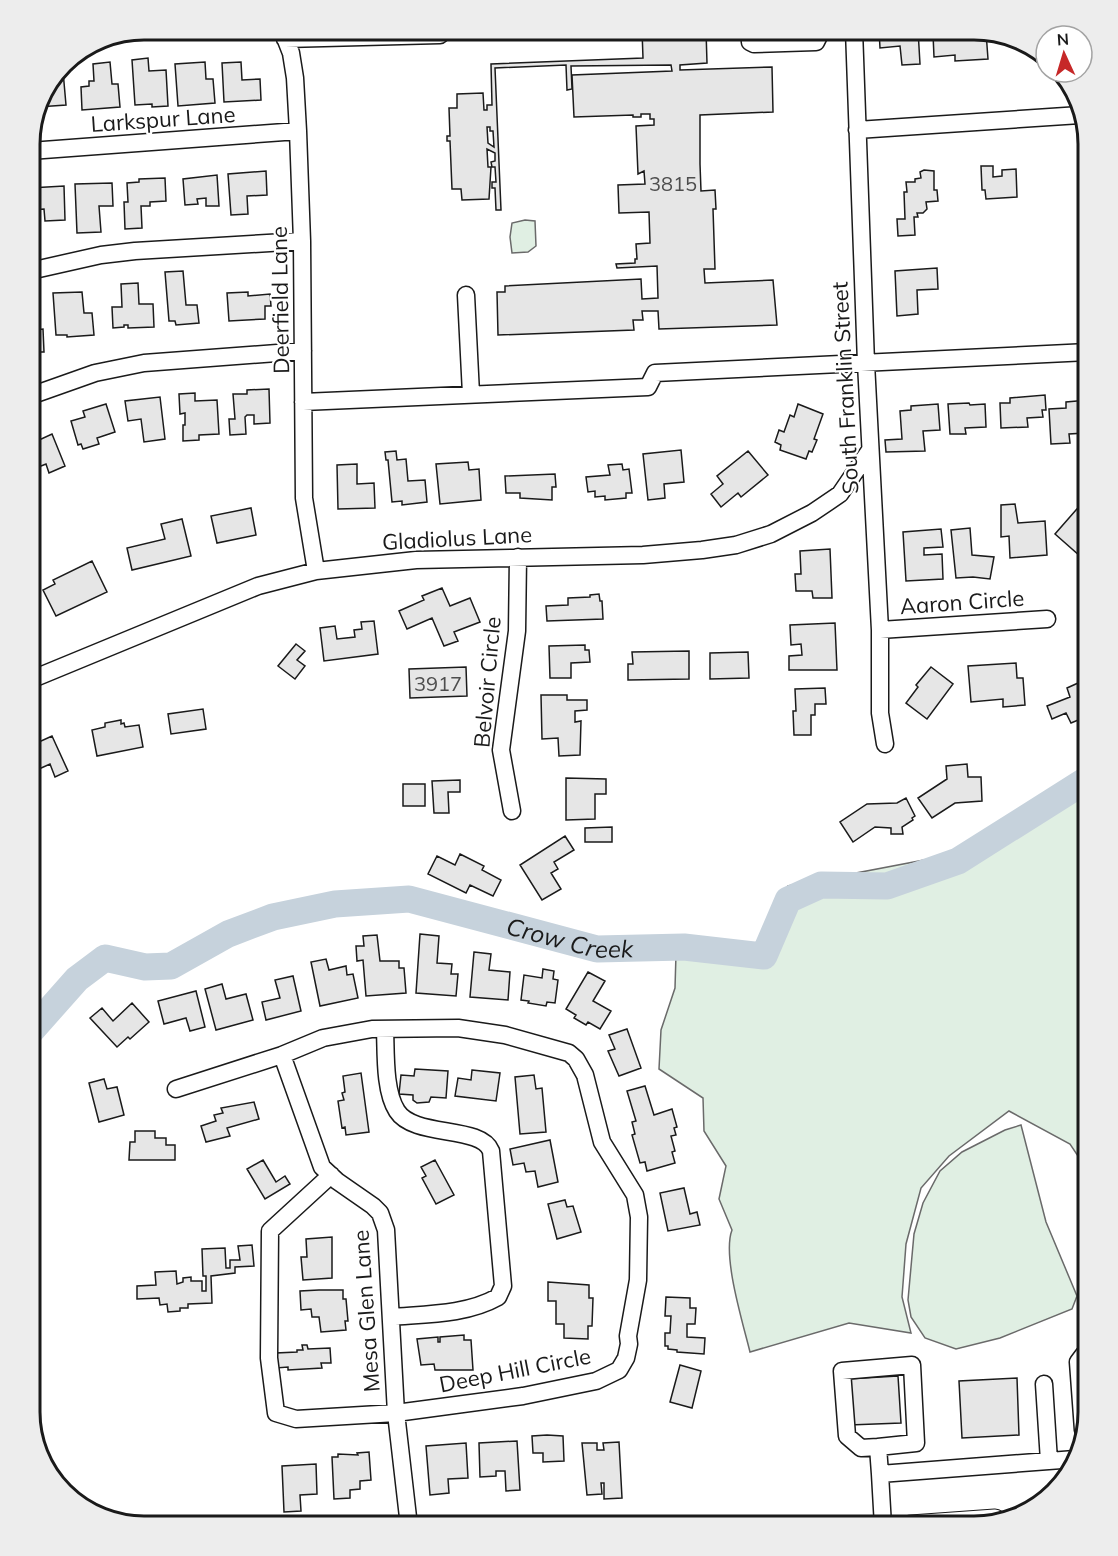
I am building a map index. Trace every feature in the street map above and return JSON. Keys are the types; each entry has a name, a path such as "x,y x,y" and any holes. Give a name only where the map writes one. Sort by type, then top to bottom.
{"street":[{"name":"Deerfield Lane","path":"286,40 295,78 298,131 302,241 304,498 316,571"},
{"path":"750,41 754,44 817,41"},
{"name":"South Franklin Street","path":"854,41 866,363 879,630 880,714 885,744"},
{"path":"857,130 1073,115"},
{"name":"Larkspur Lane","path":"41,150 298,131"},
{"path":"41,269 101,255 135,251 302,241"},
{"path":"466,295 471,394"},
{"path":"41,392 95,373 144,363 303,351"},
{"path":"303,402 648,387 655,373 1078,352"},
{"name":"Gladiolus Lane","path":"41,676 258,586 316,571 416,560 655,554 736,545 771,534 812,513 840,494 870,450"},
{"name":"Belvoir Circle","path":"512,811 501,750 517,631 518,557"},
{"name":"Aaron Circle","path":"879,630 1047,620"},
{"name":"Deep Hill Circle","path":"176,1089 282,1055 323,1038 372,1029 458,1028 505,1035 569,1053 576,1059 585,1075 602,1142 635,1195 639,1217 638,1280 626,1358 619,1370 596,1381 523,1396 396,1413"},
{"path":"385,1029 390,1091 397,1111 404,1119 415,1124 479,1140 489,1145 503,1286 498,1297 477,1306 458,1311 391,1317"},
{"name":"Mesa Glen Lane","path":"282,1055 322,1167 380,1213 386,1230 396,1413 408,1515"},
{"path":"331,1175 270,1231 269,1358 276,1413 296,1419 396,1413"},
{"path":"912,1365 916,1443 878,1447 861,1448 847,1436 842,1371 912,1365"},
{"path":"1044,1384 1049,1461"},
{"path":"878,1447 882,1516"},
{"path":"880,1474 1066,1460"}],"green space":[{"path":"525,220 535,221 536,246 528,252 512,253 510,237 512,223"},
{"path":"1078,780 1078,1156 1070,1144 1009,1111 949,1156 921,1188 906,1244 902,1297 911,1333 849,1323 750,1352 731,1272 732,1230 719,1199 726,1166 704,1131 703,1098 659,1069 661,1030 675,988 676,954 764,952 788,886 966,852"},
{"path":"1021,1125 1046,1222 1077,1296 1072,1309 1000,1338 956,1349 925,1338 911,1317 908,1300 914,1234 923,1203 940,1171 962,1152 1005,1130"}],"building":[{"path":"642,41 706,41 707,63 680,65 680,70 772,67 773,112 700,115 700,164 701,191 715,190 716,209 713,209 715,269 704,269 705,283 773,280 777,325 659,329 658,311 642,311 643,320 633,320 634,330 498,335 497,292 505,292 505,286 641,279 642,299 658,298 657,266 617,268 616,264 635,263 636,244 650,243 649,212 619,213 618,185 645,184 644,171 638,174 636,126 654,125 654,119 650,119 650,114 641,114 641,117 633,117 633,115 574,117 572,75 672,71 671,65 571,66 572,89 567,90 566,65 495,68 501,210 496,210 495,188 492,188 492,182 496,182 495,167 492,167 491,162 495,161 495,153 487,149 488,167 491,167 489,199 462,200 461,189 452,189 450,141 447,141 447,136 450,136 449,108 457,108 457,94 483,93 484,110 487,110 487,105 492,105 491,64 643,58","holes":["487,127 490,127 490,131 493,131 494,147 488,143"]},
{"path":"880,41 919,41 920,64 902,65 900,46 880,48"},
{"path":"933,41 987,42 988,59 955,61 955,55 934,57"},
{"path":"148,58 149,71 166,70 168,106 135,105 132,60"},
{"path":"110,62 112,84 118,84 120,107 82,110 81,87 89,86 89,81 94,81 93,64"},
{"path":"205,62 206,79 213,79 215,103 178,106 175,64"},
{"path":"241,62 242,80 260,79 261,100 224,102 222,63"},
{"path":"64,79 66,105 48,106"},
{"path":"981,166 993,166 993,177 1002,176 1002,170 1016,169 1017,197 986,199 985,190 982,190"},
{"path":"266,171 267,195 247,196 248,214 231,215 228,174"},
{"path":"934,171 934,190 937,190 938,201 926,202 927,209 923,213 917,213 918,217 914,217 915,235 898,236 897,219 905,219 906,182 915,182 915,179 921,178 920,172"},
{"path":"217,175 219,206 206,206 206,198 197,199 198,204 185,205 183,179"},
{"path":"165,178 166,201 150,202 150,206 141,206 142,228 125,229 124,202 128,202 127,183 139,182 139,179"},
{"path":"112,183 113,206 99,206 101,232 77,233 75,184"},
{"path":"64,186 65,220 45,221 44,209 41,209 41,187"},
{"path":"937,268 938,289 917,290 918,314 897,316 895,271"},
{"path":"183,271 186,305 197,305 199,323 176,325 175,321 169,321 165,272"},
{"path":"138,283 139,304 153,304 154,327 128,328 128,325 124,325 124,327 113,328 112,307 122,307 121,284"},
{"path":"82,292 84,313 92,313 94,335 67,337 67,335 56,335 53,293"},
{"path":"248,292 248,296 270,294 271,306 265,306 265,319 229,321 227,293"},
{"path":"41,329 43,329 44,352 41,352"},
{"path":"269,389 270,423 254,424 254,415 247,415 245,417 246,434 230,435 229,419 235,419 233,394 247,394 247,390"},
{"path":"195,393 195,401 217,400 219,434 199,435 199,440 183,441 185,413 180,414 179,394"},
{"path":"1045,395 1046,410 1042,410 1043,417 1027,418 1028,427 1001,428 1000,403 1010,403 1010,398"},
{"path":"160,397 165,439 144,442 141,419 128,421 125,401"},
{"path":"1078,401 1078,433 1069,434 1070,443 1051,444 1049,409 1066,408 1066,402"},
{"path":"969,403 970,405 985,404 986,427 965,428 966,434 950,434 948,404"},
{"path":"106,404 115,432 97,438 99,444 83,449 81,444 78,445 71,421 85,417 83,411"},
{"path":"798,404 823,414 814,439 817,440 806,459 780,450 781,445 775,442 779,430 784,432 790,415 794,417"},
{"path":"938,404 940,430 923,431 925,451 886,452 885,440 902,439 900,411 911,410 911,406"},
{"path":"52,434 65,466 49,473 46,464 41,466 41,439"},
{"path":"681,450 684,482 664,484 665,498 648,500 643,454"},
{"path":"396,451 397,460 406,459 408,481 425,480 427,502 402,505 402,501 392,502 388,460 386,460 385,452"},
{"path":"748,451 768,475 741,497 738,493 721,507 711,494 723,484 717,476"},
{"path":"468,462 469,470 479,469 481,500 440,504 436,464"},
{"path":"357,464 357,484 374,483 375,508 338,509 337,465"},
{"path":"622,464 623,470 629,469 632,493 626,493 626,498 605,500 605,496 595,497 595,491 588,492 586,477 610,475 608,465"},
{"path":"555,474 556,487 552,487 552,500 520,498 520,493 506,493 505,476"},
{"path":"1015,504 1018,523 1045,521 1047,555 1010,558 1009,536 1001,537 1001,505"},
{"path":"251,508 256,535 217,543 211,516"},
{"path":"1078,508 1078,554 1055,534"},
{"path":"182,519 191,556 132,570 127,548 165,539 161,524"},
{"path":"970,528 972,555 994,557 990,579 956,578 951,530"},
{"path":"941,529 943,547 924,548 924,555 942,554 943,579 906,581 903,532"},
{"path":"830,549 832,598 813,598 812,591 796,591 795,574 801,574 800,551"},
{"path":"92,561 107,592 56,616 43,590 55,584 53,580"},
{"path":"442,588 450,606 470,598 480,622 454,632 458,641 444,646 432,618 407,629 399,611 424,600 422,596"},
{"path":"599,594 600,601 602,601 603,619 547,621 546,606 568,605 568,598 590,597 590,595"},
{"path":"374,621 378,654 324,661 320,628 335,626 337,639 355,637 354,630 362,629 361,622"},
{"path":"835,623 837,670 789,670 789,656 802,655 801,644 791,645 790,625"},
{"path":"296,644 305,651 297,660 305,666 295,679 278,666"},
{"path":"585,645 585,650 589,650 590,662 571,663 571,678 550,678 549,646"},
{"path":"689,651 689,679 628,680 628,664 633,664 632,652"},
{"path":"748,652 749,678 710,679 710,653"},
{"path":"1016,663 1017,678 1023,678 1025,705 1003,707 1003,699 971,702 968,666"},
{"path":"466,667 467,696 410,698 409,669"},
{"path":"931,667 953,684 927,719 906,703 918,687 916,685"},
{"path":"1078,683 1078,720 1071,723 1066,713 1052,719 1047,706 1070,697 1067,688"},
{"path":"825,688 826,704 815,704 815,715 811,715 811,735 794,735 795,689"},
{"path":"541,695 567,695 567,700 587,700 587,710 575,711 575,722 581,721 580,755 559,756 558,738 542,739"},
{"path":"203,709 206,729 171,734 168,714"},
{"path":"121,720 121,724 124,723 125,727 139,725 143,747 97,756 92,730 105,727 105,723"},
{"path":"52,736 68,771 55,777 50,764 41,768 41,741"},
{"path":"967,764 968,777 981,777 982,801 955,803 932,818 918,798 947,779 946,766"},
{"path":"566,778 606,779 606,794 595,794 595,819 566,820"},
{"path":"460,780 460,792 448,792 449,813 434,813 432,781"},
{"path":"403,784 425,784 425,806 403,806"},
{"path":"906,798 915,816 902,827 903,834 891,834 891,828 875,827 853,842 840,822 867,804 897,803"},
{"path":"612,827 612,842 585,842 585,828"},
{"path":"565,836 574,850 554,862 558,869 551,873 561,889 542,900 520,865"},
{"path":"460,854 484,866 482,870 501,880 493,896 470,885 466,893 428,874 437,856 455,865"},
{"path":"420,934 439,936 437,963 452,964 451,974 458,974 456,996 416,993"},
{"path":"377,935 380,961 399,961 399,968 404,968 406,993 366,996 363,960 357,961 356,946 364,946 363,936"},
{"path":"474,952 491,954 489,970 510,972 508,1000 470,997"},
{"path":"326,959 329,970 346,966 347,975 353,974 358,998 320,1006 311,962"},
{"path":"543,969 554,971 553,979 558,980 555,1003 547,1002 546,1006 521,1000 524,975 542,978"},
{"path":"588,972 605,981 593,1001 611,1011 600,1029 574,1018 576,1015 566,1009"},
{"path":"293,976 301,1011 266,1020 262,1002 280,998 275,980"},
{"path":"222,984 226,999 246,994 253,1020 216,1030 205,989"},
{"path":"196,991 205,1027 190,1031 186,1018 164,1024 158,1001"},
{"path":"132,1003 149,1022 117,1047 90,1018 102,1008 113,1021"},
{"path":"627,1029 641,1068 619,1076 608,1051 615,1049 609,1035"},
{"path":"415,1069 448,1071 446,1098 431,1097 429,1102 417,1103 413,1100 413,1095 399,1094 401,1075 414,1076"},
{"path":"472,1070 500,1073 496,1101 455,1096 458,1078 471,1080"},
{"path":"361,1073 369,1132 346,1135 345,1127 342,1128 338,1101 344,1100 343,1076"},
{"path":"534,1075 536,1089 542,1088 546,1132 520,1134 515,1077"},
{"path":"104,1079 107,1089 117,1087 124,1115 99,1122 89,1083"},
{"path":"645,1086 654,1115 672,1109 677,1127 674,1128 676,1135 671,1136 675,1163 647,1171 645,1162 640,1163 632,1135 635,1134 632,1122 636,1121 627,1091"},
{"path":"254,1102 259,1119 227,1128 230,1136 206,1142 201,1126 216,1121 214,1115 223,1113 221,1108"},
{"path":"135,1131 155,1131 155,1138 166,1138 166,1145 175,1145 175,1160 129,1160 130,1142 135,1142"},
{"path":"550,1140 558,1182 538,1187 535,1171 526,1172 524,1163 513,1165 510,1149"},
{"path":"263,1160 276,1182 285,1176 290,1184 265,1199 247,1169"},
{"path":"435,1160 454,1195 436,1204 422,1178 426,1176 421,1167"},
{"path":"684,1188 690,1214 697,1212 700,1225 668,1231 660,1193"},
{"path":"565,1200 567,1207 573,1206 581,1232 557,1239 548,1204"},
{"path":"332,1237 332,1278 303,1280 301,1257 307,1257 306,1239"},
{"path":"252,1245 254,1266 235,1267 235,1273 211,1276 212,1303 188,1304 188,1308 168,1312 167,1304 160,1305 159,1298 137,1299 137,1286 156,1285 155,1272 176,1271 177,1284 183,1282 183,1278 191,1277 191,1281 202,1281 202,1291 206,1291 202,1249 225,1248 226,1268 230,1268 230,1260 240,1260 238,1246"},
{"path":"548,1282 589,1285 589,1298 593,1298 592,1326 588,1326 588,1339 564,1338 564,1324 556,1324 556,1301 548,1301"},
{"path":"343,1290 348,1321 345,1321 346,1330 321,1332 319,1317 312,1317 311,1309 301,1310 300,1291"},
{"path":"666,1297 690,1298 690,1308 696,1308 695,1324 687,1324 687,1337 705,1338 704,1354 677,1352 665,1346 665,1333 670,1333 671,1316 665,1316"},
{"path":"464,1335 464,1340 471,1340 473,1370 435,1370 434,1364 421,1365 417,1339 438,1337 438,1342 440,1342 440,1337"},
{"path":"302,1345 307,1345 308,1349 330,1348 331,1363 321,1363 322,1368 288,1370 288,1367 276,1368 276,1353 297,1352 297,1350 303,1350"},
{"path":"680,1365 701,1371 692,1408 670,1402"},
{"path":"898,1376 901,1423 849,1425 846,1379"},
{"path":"1017,1378 1019,1435 962,1438 959,1381"},
{"path":"532,1436 563,1436 564,1461 543,1462 543,1453 533,1453"},
{"path":"517,1441 520,1490 506,1491 505,1471 496,1471 496,1476 480,1477 479,1443"},
{"path":"619,1442 622,1498 604,1499 604,1483 601,1483 602,1494 587,1495 582,1443 597,1443 597,1450 604,1450 603,1443"},
{"path":"466,1443 468,1478 448,1479 449,1493 430,1495 426,1446"},
{"path":"369,1452 371,1480 360,1481 360,1489 350,1490 350,1498 334,1499 332,1457 338,1457 338,1454 358,1455 357,1453"},
{"path":"316,1464 317,1494 300,1495 301,1511 284,1512 282,1466"}],"waterway":[{"name":"Crow Creek","path":"40,1020 77,979 105,958 145,967 171,966 228,934 273,917 335,904 409,899 597,949 684,947 764,956 788,900 821,885 887,886 958,861 1078,785"}]}
